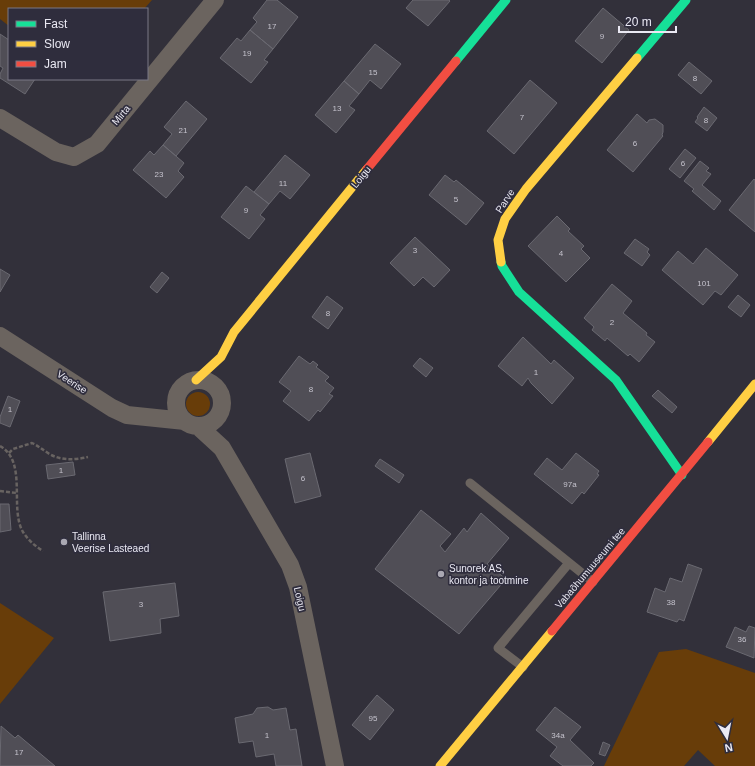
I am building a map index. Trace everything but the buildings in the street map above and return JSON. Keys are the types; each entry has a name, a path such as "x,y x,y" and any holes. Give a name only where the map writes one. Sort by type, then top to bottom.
{"street":[{"name":"Mirta","path":"0,118 56,152 74,157 97,144 215,0"},
{"name":"Loigu","path":"196,380 221,357 234,332 506,0"},
{"name":"Parve","path":"682,475 616,380 519,292 502,266 498,240 506,219 526,189 686,0"},
{"name":"Veerise","path":"0,336 112,408 127,415 192,423"},
{"name":"Loigu","path":"217,389 221,357"},
{"path":"148,417 177,395 184,384 196,380 204,380 211,383 221,395 222,403 217,416 212,422 205,425 192,423 180,416 177,410 177,395"},
{"name":"Vabaõhumuuseumi tee","path":"440,766 682,475 755,384"},
{"name":"Loigu","path":"220,410 222,448"},
{"name":"Loigu","path":"192,423 222,448 290,565 298,587 335,766"}],"lane":[{"path":"470,483 593,582"},
{"path":"523,667 498,648 569,563"}],"path":[{"path":"8,452 13,448 32,443 58,458 67,459 88,457"},
{"path":"0,446 8,452 17,478 19,520 23,532 33,544 43,551"},
{"path":"0,491 17,493"}],"shaded area":[{"path":"0,0 152,0 145,8 8,8 8,25 0,19"},
{"path":"193,392 203,392 210,399 210,409 203,416 193,416 186,409 186,399"},
{"path":"0,603 54,638 0,704"},
{"path":"686,649 755,673 755,766 715,766 698,750 684,766 604,766 659,652"}],"traffic: fast":[{"path":"456,61 506,0"},
{"path":"637,58 686,0"},
{"path":"501,262 502,266 519,292 616,380 682,475"}],"traffic: slow":[{"path":"501,262 498,240 505,219 526,189 637,58"},
{"path":"196,380 221,357 234,332 367,169"},
{"path":"708,442 755,384"},
{"path":"440,766 552,631"}],"traffic: jam":[{"path":"367,169 456,61"},
{"path":"552,631 708,442"}],"place":[{"name":"Tallinna Veerise Lasteaed","path":"64,542"},
{"name":"Sunorek AS, kontor ja tootmine","path":"441,574"}]}
